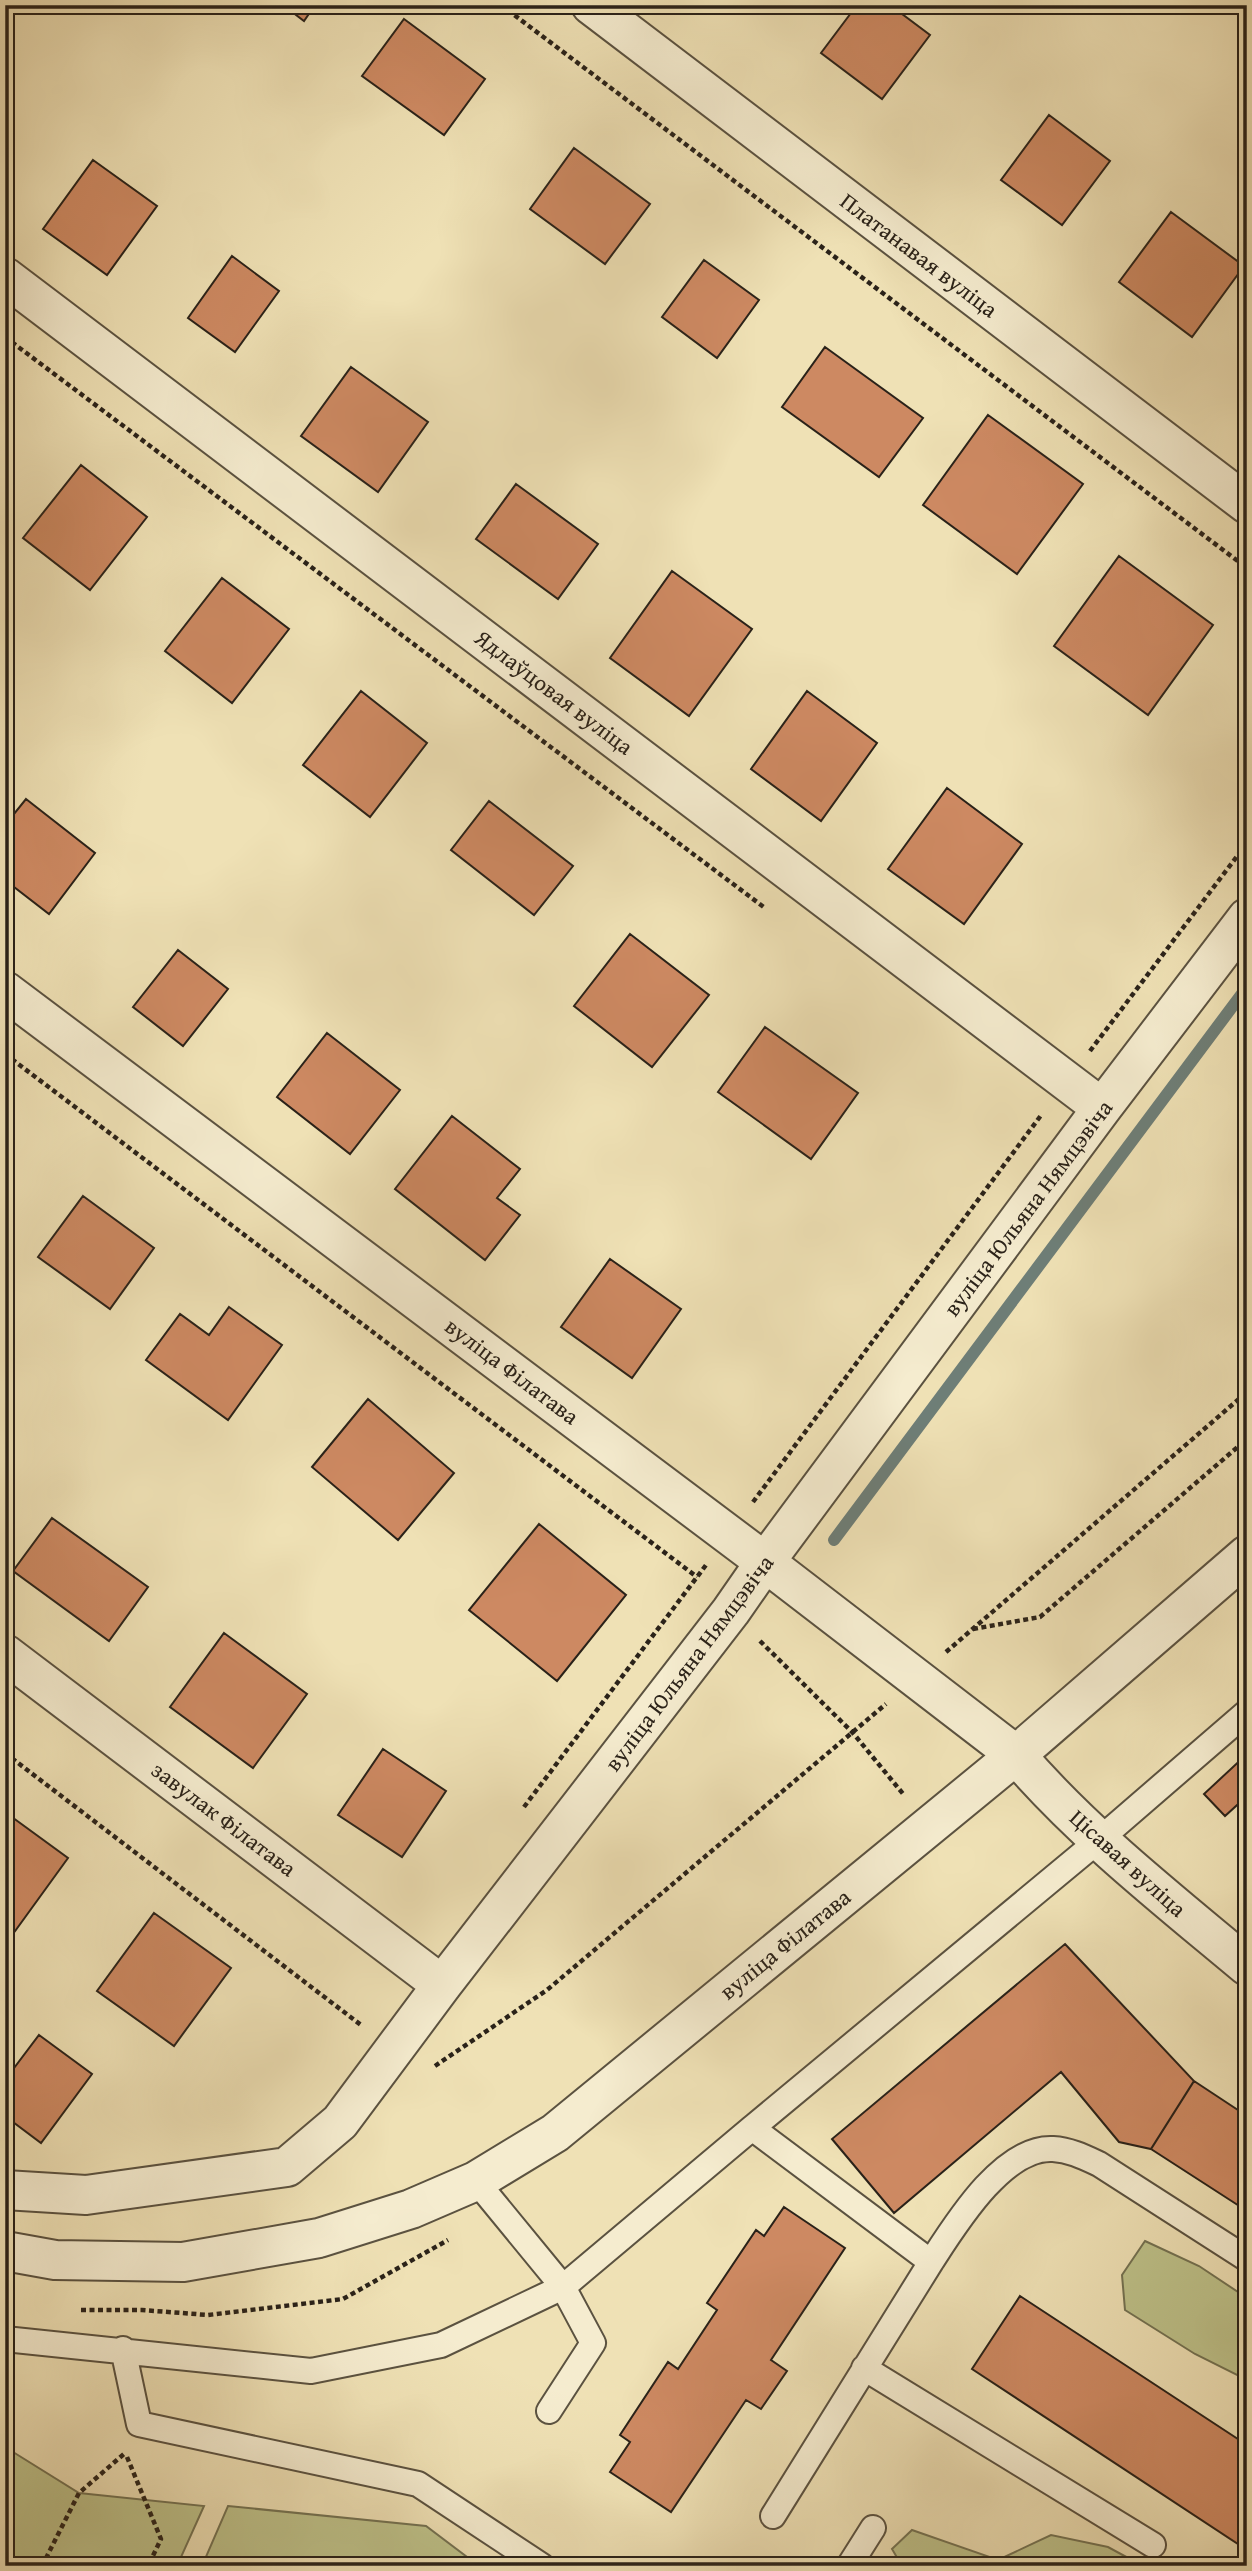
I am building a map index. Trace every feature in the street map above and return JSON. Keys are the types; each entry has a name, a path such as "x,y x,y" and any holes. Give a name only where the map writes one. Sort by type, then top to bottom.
{"street":[{"name":"Платанавая вуліца","path":"591,5 1247,504"},
{"name":"Ядлаўцовая вуліца","path":"5,277 1102,1108"},
{"name":"вуліца Юльяна Нямцэвіча","path":"5,2190 86,2195 287,2167 340,2122 442,1984 731,1611 1102,1108 1247,918"},
{"name":"вуліца Філатава","path":"5,991 729,1534 1016,1755"},
{"name":"вуліца Філатава","path":"5,2250 55,2260 183,2262 319,2238 411,2209 476,2181 555,2133 1016,1755 1247,1555"},
{"name":"завулак Філатава","path":"5,1654 442,1984"},
{"name":"Цісавая вуліца","path":"1016,1755 1041,1784 1098,1840 1247,1966"}],"lane":[{"path":"5,2339 123,2349 311,2371 442,2345 563,2287 1098,1840 1247,1712"},
{"path":"752,2128 931,2262"},
{"path":"772,2516 957,2221 1011,2163 1031,2152 1051,2148 1076,2153 1099,2164 1247,2259"},
{"path":"476,2181 563,2287 593,2343 549,2411"},
{"path":"123,2349 139,2424 418,2484 542,2566"},
{"path":"864,2368 1153,2545"},
{"path":"849,2566 873,2528"}],"path":[{"path":"501,5 1247,568"},
{"path":"5,337 774,915"},
{"path":"516,1817 1247,843"},
{"path":"5,1054 697,1577"},
{"path":"1030,1107 1041,1116"},
{"path":"5,1753 360,2025 428,2070 547,1990 842,1742 1247,1392"},
{"path":"972,1630 1040,1617 1247,1439"},
{"path":"353,2036 369,2014"},
{"path":"42,2566 79,2493 126,2452"}],"green space":[{"path":"1145,2241 1199,2266 1247,2298 1247,2380 1195,2354 1125,2310 1122,2275"},
{"path":"5,2447 79,2493 204,2506 177,2566 5,2566"},
{"path":"228,2506 426,2526 479,2566 202,2566"},
{"path":"912,2530 998,2560 1051,2535 1108,2547 1143,2566 902,2566 892,2549"}],"building":[{"path":"283,5 315,5 304,21"},
{"path":"857,5 890,5 930,35 882,99 821,53"},
{"path":"404,19 485,79 444,135 362,76"},
{"path":"1049,115 1110,161 1062,225 1001,180"},
{"path":"574,148 650,204 605,264 530,209"},
{"path":"93,160 157,206 107,275 43,229"},
{"path":"1171,212 1244,266 1192,337 1119,282"},
{"path":"232,256 279,291 235,352 188,318"},
{"path":"704,260 759,300 717,358 662,317"},
{"path":"825,347 923,418 879,477 782,407"},
{"path":"351,367 428,422 378,492 301,436"},
{"path":"988,415 1083,484 1017,574 923,505"},
{"path":"81,465 147,517 90,590 23,538"},
{"path":"516,484 598,544 558,599 476,539"},
{"path":"1119,556 1213,625 1148,715 1054,646"},
{"path":"672,571 752,629 689,716 610,658"},
{"path":"222,578 289,629 232,703 165,651"},
{"path":"361,691 427,743 370,817 303,765"},
{"path":"807,691 877,743 821,821 751,769"},
{"path":"947,788 1022,844 964,924 888,869"},
{"path":"26,799 95,853 49,914 5,880 5,825"},
{"path":"489,801 573,866 534,915 451,850"},
{"path":"630,934 709,995 652,1067 574,1006"},
{"path":"178,950 228,989 183,1046 133,1007"},
{"path":"765,1027 858,1093 811,1159 718,1092"},
{"path":"327,1033 400,1090 350,1154 277,1097"},
{"path":"452,1116 520,1169 497,1198 520,1215 485,1260 395,1189"},
{"path":"83,1196 154,1248 110,1309 38,1257"},
{"path":"610,1259 681,1309 632,1378 561,1327"},
{"path":"229,1307 282,1345 228,1420 146,1360 180,1314 209,1335"},
{"path":"368,1399 454,1473 398,1540 312,1467"},
{"path":"52,1518 148,1587 109,1641 13,1571"},
{"path":"539,1524 626,1595 557,1681 469,1610"},
{"path":"224,1633 307,1694 253,1768 170,1707"},
{"path":"383,1749 446,1791 402,1857 338,1815"},
{"path":"1247,1754 1247,1796 1225,1816 1204,1794"},
{"path":"5,1812 68,1858 5,1945"},
{"path":"154,1913 231,1968 174,2046 97,1991"},
{"path":"1065,1944 1194,2081 1151,2149 1119,2142 1061,2072 894,2213 832,2139"},
{"path":"39,2035 92,2074 41,2143 5,2116 5,2080"},
{"path":"1194,2081 1247,2116 1247,2211 1151,2149"},
{"path":"784,2207 845,2248 771,2360 787,2371 761,2409 746,2400 671,2512 610,2472 630,2442 620,2435 668,2362 678,2369 717,2310 707,2303 756,2230 764,2236"},
{"path":"1020,2296 1247,2445 1247,2550 972,2369"}],"waterway":[{"path":"834,1540 1247,987"}]}
